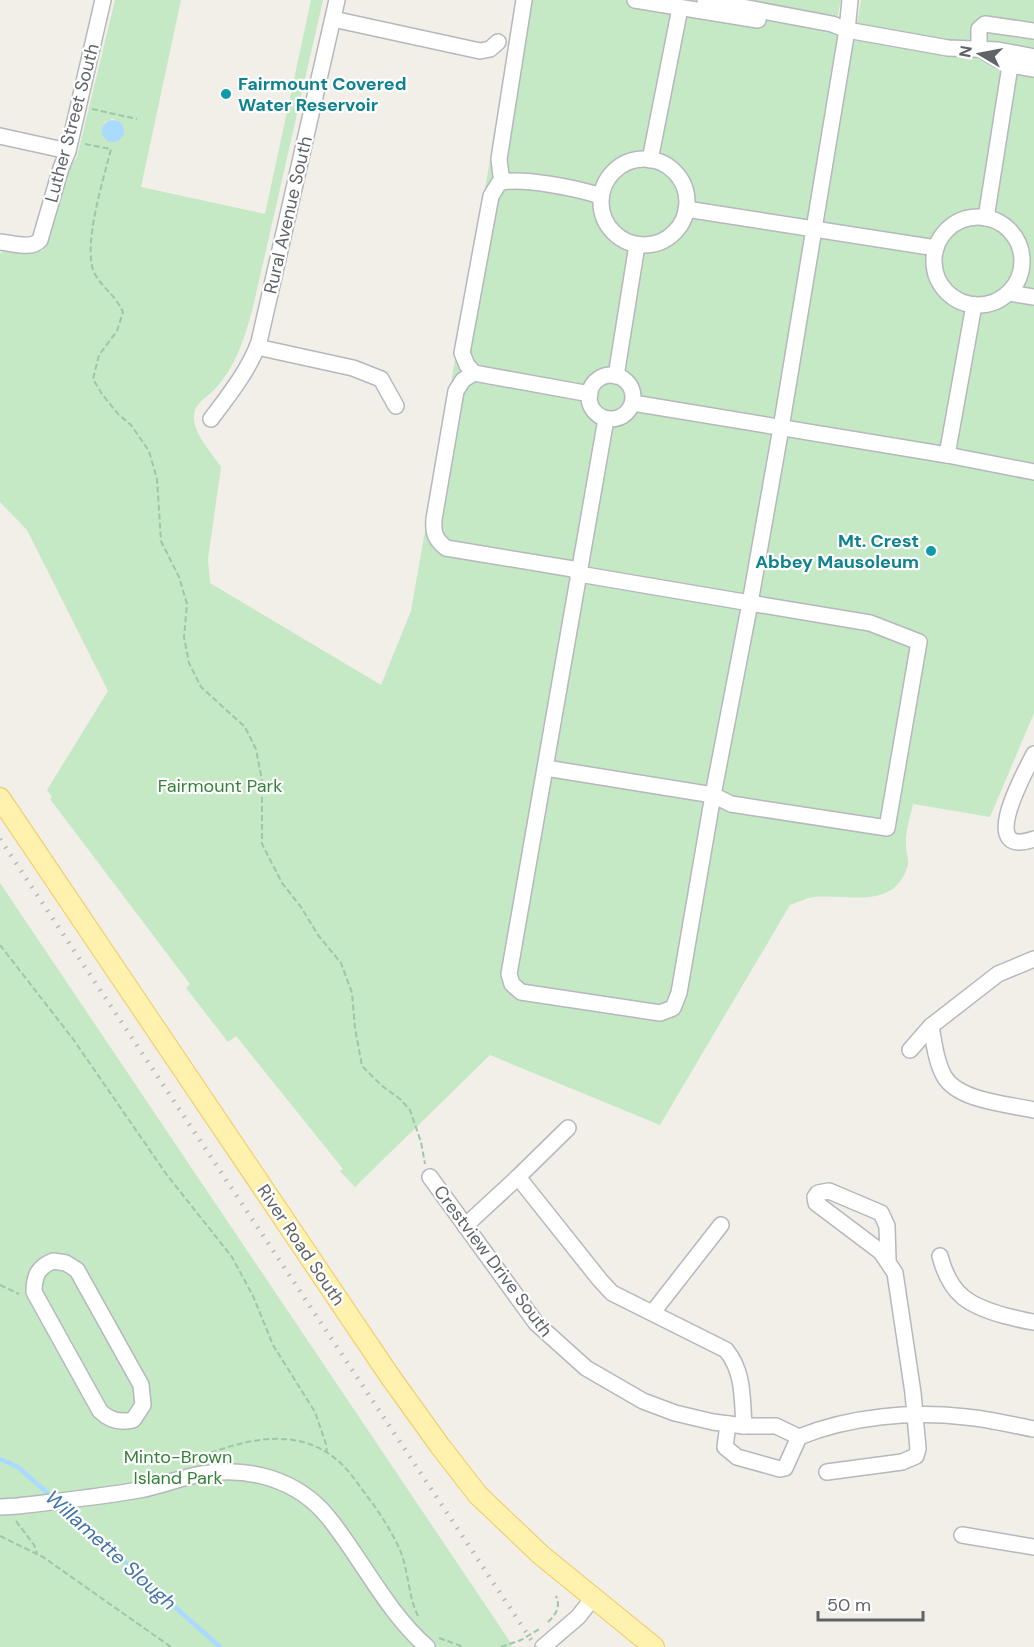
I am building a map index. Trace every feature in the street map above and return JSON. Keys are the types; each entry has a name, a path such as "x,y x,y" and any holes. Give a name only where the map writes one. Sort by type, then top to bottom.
{"main road":[{"name":"River Road South","path":"0,798 376,1356 440,1446 478,1495 541,1556 654,1647"}],"street":[{"name":"Luther Street South","path":"0,242 37,244 44,232 61,168 70,146 103,0"},
{"name":"Rural Avenue South","path":"211,419 248,367 257,347 337,0"},
{"path":"506,181 501,176 499,159 524,0"},
{"path":"635,0 833,32 847,30"},
{"path":"705,0 771,6 847,30 948,48 979,48 1034,57"},
{"path":"606,419 509,974 512,984 521,992 660,1013 674,1008 679,993 781,428 847,30 850,0"},
{"path":"650,160 680,8"},
{"path":"333,19 480,51 490,49 498,42"},
{"path":"979,48 979,29 986,24 1034,31"},
{"path":"979,48 1010,66 1034,69"},
{"path":"986,218 1010,66"},
{"path":"0,136 70,146"},
{"path":"650,160 663,164 674,172 682,183 686,195 686,209 678,227 663,240 651,245 637,245 625,241 610,228 601,209 601,196 605,183 613,172 631,162 650,160"},
{"path":"474,374 466,365 462,354 491,196 499,183 525,182 587,191 601,196"},
{"path":"686,209 936,248"},
{"path":"986,218 999,222 1010,231 1020,248 1022,269 1017,282 999,300 974,305 962,302 950,295 942,286 936,274 934,261 936,248 950,227 967,219 986,218"},
{"path":"616,376 637,245"},
{"path":"1009,292 1034,297"},
{"path":"947,455 974,305"},
{"path":"257,347 353,368 381,379 396,406"},
{"path":"546,768 713,795 731,804 887,828 919,642 870,623 579,574 573,569 446,548 436,540 434,519 456,391 463,380 474,374 590,394"},
{"path":"616,376 628,383 633,403 630,409 619,418 606,419 593,410 590,394 596,382 602,377 616,376"},
{"path":"633,403 947,455 1034,472"},
{"path":"1034,754 1007,816 1005,829 1007,836 1014,841 1024,842 1034,839"},
{"path":"910,1050 931,1026 998,974 1034,959"},
{"path":"931,1026 938,1062 945,1077 956,1089 970,1095 1034,1110"},
{"path":"465,1226 568,1128"},
{"name":"Crestview Drive South","path":"430,1177 536,1323 586,1368 616,1386 675,1413 728,1424 776,1426 799,1437"},
{"path":"518,1177 612,1293 726,1350 734,1360 740,1374 744,1425"},
{"path":"826,1472 902,1462 916,1456 918,1449 916,1415 895,1273 881,1252 816,1203 815,1197 818,1192 829,1191 881,1213 887,1226 888,1260"},
{"path":"653,1312 722,1225"},
{"path":"940,1256 945,1273 962,1297 981,1309 1034,1322"},
{"path":"59,1261 77,1270 141,1385 143,1405 133,1420 126,1422 112,1420 100,1411 34,1292 36,1273 46,1264 59,1261"},
{"path":"728,1424 725,1447 737,1458 780,1469 785,1468 799,1437 824,1427 894,1415 966,1417 1034,1429"},
{"path":"0,1507 140,1490 214,1472 257,1474 282,1482 304,1494 327,1516 403,1622 431,1641"},
{"path":"962,1535 1034,1547"},
{"path":"543,1647 578,1617 593,1598"}],"path":[{"path":"92,109 137,119"},
{"path":"70,146 111,149 93,223 89,256 95,275 117,298 123,312 117,331 99,355 93,379 102,394 118,414 131,425 149,451 157,479 161,541 179,577 187,604 184,637 189,663 201,687 245,727 256,749 262,781 262,844 282,883 301,907 318,935 341,963 352,993 362,1066 381,1085 400,1098 410,1110 430,1177"},
{"path":"0,945 73,1039 167,1175 232,1257 253,1296 273,1345 315,1412 327,1453"},
{"path":"0,1285 15,1294 34,1292"},
{"path":"189,1461 231,1445 264,1439 300,1442 327,1453 338,1461 358,1484 389,1531 401,1554 412,1602 422,1623"},
{"path":"13,1517 34,1545 37,1553"},
{"path":"0,1536 37,1553 171,1647"},
{"path":"501,1647 521,1640 548,1622 558,1607 556,1596"},
{"path":"431,1641 464,1647"}],"green space":[{"name":"Fairmount Park","path":"115,0 181,0 141,187 265,214 311,0 323,0 247,329 228,372 214,390 196,407 194,422 199,435 221,467 208,559 210,583 381,685 411,611 518,0 841,0 837,19 857,23 861,0 1034,0 1034,713 990,817 913,804 906,835 908,865 900,882 890,891 864,897 808,898 790,905 660,1125 490,1055 355,1187 340,1171 343,1169 236,1036 228,1042 186,988 190,984 50,799 52,797 47,790 108,691 27,530 0,502 0,254 1,252 43,251 66,173 77,157","holes":["112,119 121,124 123,134 102,132 105,122"]},
{"name":"Minto-Brown Island Park","path":"0,883 509,1640 512,1647 0,1647"}],"water":[{"path":"113,120 121,123 124,131 121,139 113,142 105,139 102,131 105,123"}],"waterway":[{"name":"Willamette Slough","path":"0,1459 18,1467 52,1497"},
{"name":"Willamette Slough","path":"60,1505 220,1647"}],"railway":[{"path":"0,839 536,1647"}],"place":[{"name":"Fairmount Covered Water Reservoir","path":"226,94"},
{"name":"Mt. Crest Abbey Mausoleum","path":"931,551"}]}
